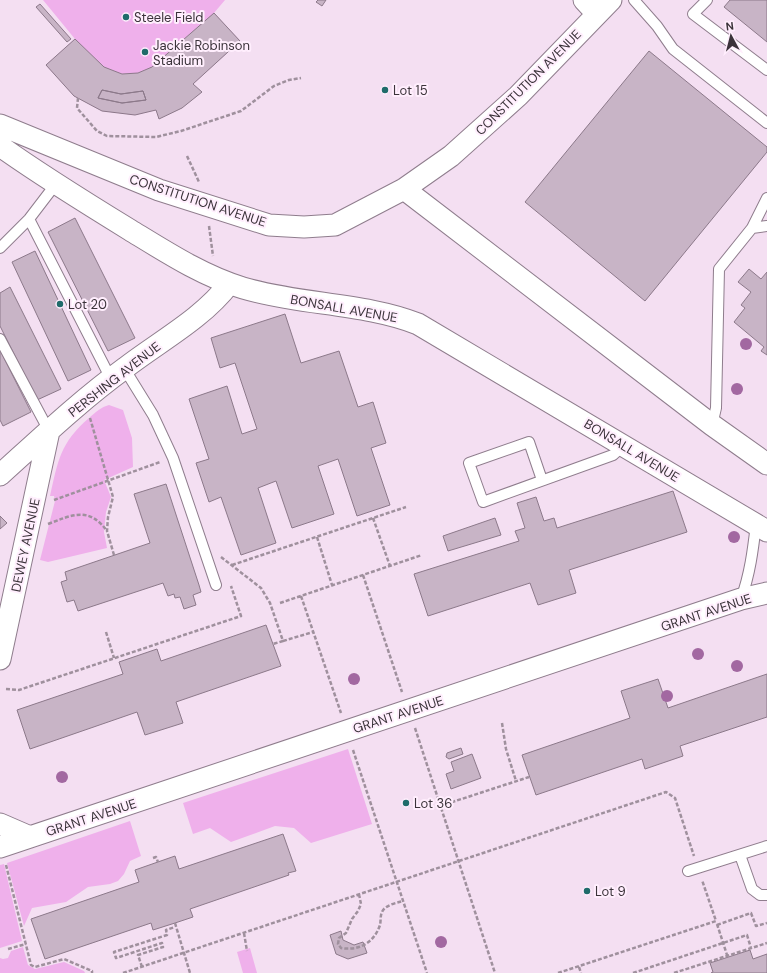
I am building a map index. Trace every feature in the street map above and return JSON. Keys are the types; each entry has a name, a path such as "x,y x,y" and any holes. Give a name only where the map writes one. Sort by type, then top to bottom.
{"street":[{"name":"CONSTITUTION AVENUE","path":"0,125 159,190 269,224 304,227 335,225 404,189 452,156 518,96 597,4"},
{"name":"BONSALL AVENUE","path":"0,146 55,185 173,256 229,284 259,293 300,301 396,315 418,324 762,527"},
{"path":"404,189 712,425 767,464"},
{"name":"PERSHING AVENUE","path":"0,475 50,430 117,374 203,311 220,296 229,284"},
{"name":"DEWEY AVENUE","path":"0,660 50,430"},
{"name":"GRANT AVENUE","path":"3,854 30,837 741,599 767,593"},
{"name":"GRANT AVENUE","path":"0,824 30,837"}],"lane":[{"path":"634,0 657,26 673,49 767,123"},
{"path":"707,0 694,14 767,70"},
{"path":"24,164 34,138"},
{"path":"0,248 29,220 55,185"},
{"path":"712,425 716,408 719,269 752,228 767,198"},
{"path":"29,220 117,374 153,415 173,458 216,585"},
{"path":"752,228 767,226"},
{"path":"0,338 50,430"},
{"path":"542,480 529,442 469,463 483,502 613,455 624,445"},
{"path":"741,599 748,580 762,527"},
{"path":"693,870 767,846"},
{"path":"740,855 752,889 760,895 767,894"}],"path":[{"path":"78,98 77,108 97,131 107,136 156,137 188,129 241,111 274,86 289,80 301,78"},
{"path":"187,156 199,184"},
{"path":"208,219 214,257"},
{"path":"85,401 113,497 108,516 107,531"},
{"path":"53,500 173,458"},
{"path":"232,565 406,507"},
{"path":"47,524 74,515 92,516 101,522 107,531 114,555"},
{"path":"372,518 390,566"},
{"path":"317,537 332,585"},
{"path":"280,603 422,555"},
{"path":"221,557 261,588 270,603 283,641"},
{"path":"363,575 405,700"},
{"path":"301,596 343,719"},
{"path":"6,689 19,690 240,616"},
{"path":"106,632 114,658"},
{"path":"273,644 313,632"},
{"path":"413,723 495,973"},
{"path":"502,723 506,749 516,781"},
{"path":"351,745 427,973"},
{"path":"440,806 529,776"},
{"path":"124,973 359,894 459,863 666,792 675,798 693,870 716,921 728,957"},
{"path":"3,854 31,965 35,967 64,960 92,971 92,973"},
{"path":"153,858 156,857 158,862"},
{"path":"359,894 361,904 346,933 339,938 338,944 341,948 351,950 367,944 375,936 380,924 381,913 385,908 403,901"},
{"path":"717,925 751,913 756,926 767,923"},
{"path":"558,973 716,921"},
{"path":"142,967 138,955 164,947 162,943 116,958 114,952 168,935 166,930 175,925 190,973"},
{"path":"244,933 248,951"},
{"path":"633,973 747,935 751,948"},
{"path":"674,973 728,957 767,943"},
{"path":"8,949 26,944"},
{"path":"579,967 581,973"}],"shaded area":[{"name":"Jackie Robinson Stadium","path":"43,0 225,0 214,13 240,41 193,84 156,110 135,115 102,111 74,96 46,65 75,39"},
{"path":"109,405 123,410 132,438 133,467 104,480 111,497 106,512 104,532 107,548 48,562 40,560 55,501 54,496 50,496 55,473 66,444 79,427 103,407"},
{"path":"348,749 372,824 311,843 294,828 275,826 231,842 210,828 193,834 183,803"},
{"path":"130,821 141,856 130,861 124,874 118,881 110,884 88,887 66,902 32,908 24,926 7,863"},
{"path":"4,864 22,941 0,948 0,865"},
{"path":"23,947 28,965 35,969 64,962 84,971 85,973 0,973 0,958 8,958 11,951"},
{"path":"250,948 257,973 243,973 237,952"}],"building":[{"path":"318,0 326,0 322,6 316,2"},
{"path":"730,0 767,0 767,42 724,7"},
{"path":"40,4 71,39 67,42 36,7"},
{"path":"214,13 240,41 193,84 202,92 182,108 159,119 156,110 135,115 102,111 74,96 46,65 75,39 104,67 122,74 138,73 152,67","holes":["102,90 121,94 143,91 146,100 122,103 98,98"]},
{"path":"649,51 767,147 767,152 645,301 525,202"},
{"path":"102,90 121,94 143,91 146,100 122,103 98,98"},
{"path":"75,218 135,338 108,351 48,232"},
{"path":"35,251 91,370 68,381 12,262"},
{"path":"749,269 761,279 767,272 767,355 761,351 764,347 734,322 745,308 741,305 751,292 738,282"},
{"path":"10,287 61,389 37,400 0,326 0,293"},
{"path":"285,314 301,363 339,351 358,407 373,402 386,443 371,448 390,505 357,516 338,459 318,466 334,514 292,528 276,481 258,488 276,543 241,555 221,497 209,502 196,463 209,459 189,399 227,386 242,434 257,429 235,363 220,368 211,338"},
{"path":"0,350 31,412 3,426 0,420"},
{"path":"166,484 201,592 193,595 196,605 184,609 180,597 175,598 174,594 168,596 163,583 78,611 74,600 67,602 61,582 67,580 65,572 150,543 134,494"},
{"path":"673,491 687,532 569,570 576,593 538,605 530,583 428,616 414,574 519,541 515,531 525,528 517,503 536,497 544,521 554,518 557,528"},
{"path":"0,516 7,523 0,529"},
{"path":"495,518 501,535 448,551 443,536"},
{"path":"266,625 281,666 176,702 183,723 145,735 137,712 30,749 17,710 123,674 119,662 157,649 161,661"},
{"path":"767,674 767,717 680,746 683,756 645,769 642,759 536,795 522,755 630,718 621,691 658,679 668,708"},
{"path":"461,748 463,754 449,759 446,757 447,753"},
{"path":"472,754 481,778 451,789 446,774 454,771 451,762"},
{"path":"283,834 296,871 288,873 289,875 190,909 193,917 153,930 151,923 45,959 31,919 139,882 135,870 175,856 179,869"},
{"path":"341,931 343,940 354,945 363,942 367,953 348,959 336,954 330,935"},
{"path":"750,950 753,959 767,954 767,973 711,973 713,972 710,963"}],"place":[{"name":"Steele Field","path":"126,17"},
{"name":"Jackie Robinson Stadium","path":"145,52"},
{"name":"Lot 15","path":"385,90"},
{"name":"Lot 20","path":"60,304"},
{"name":"Lot 36","path":"406,803"},
{"name":"Lot 9","path":"587,891"}]}
